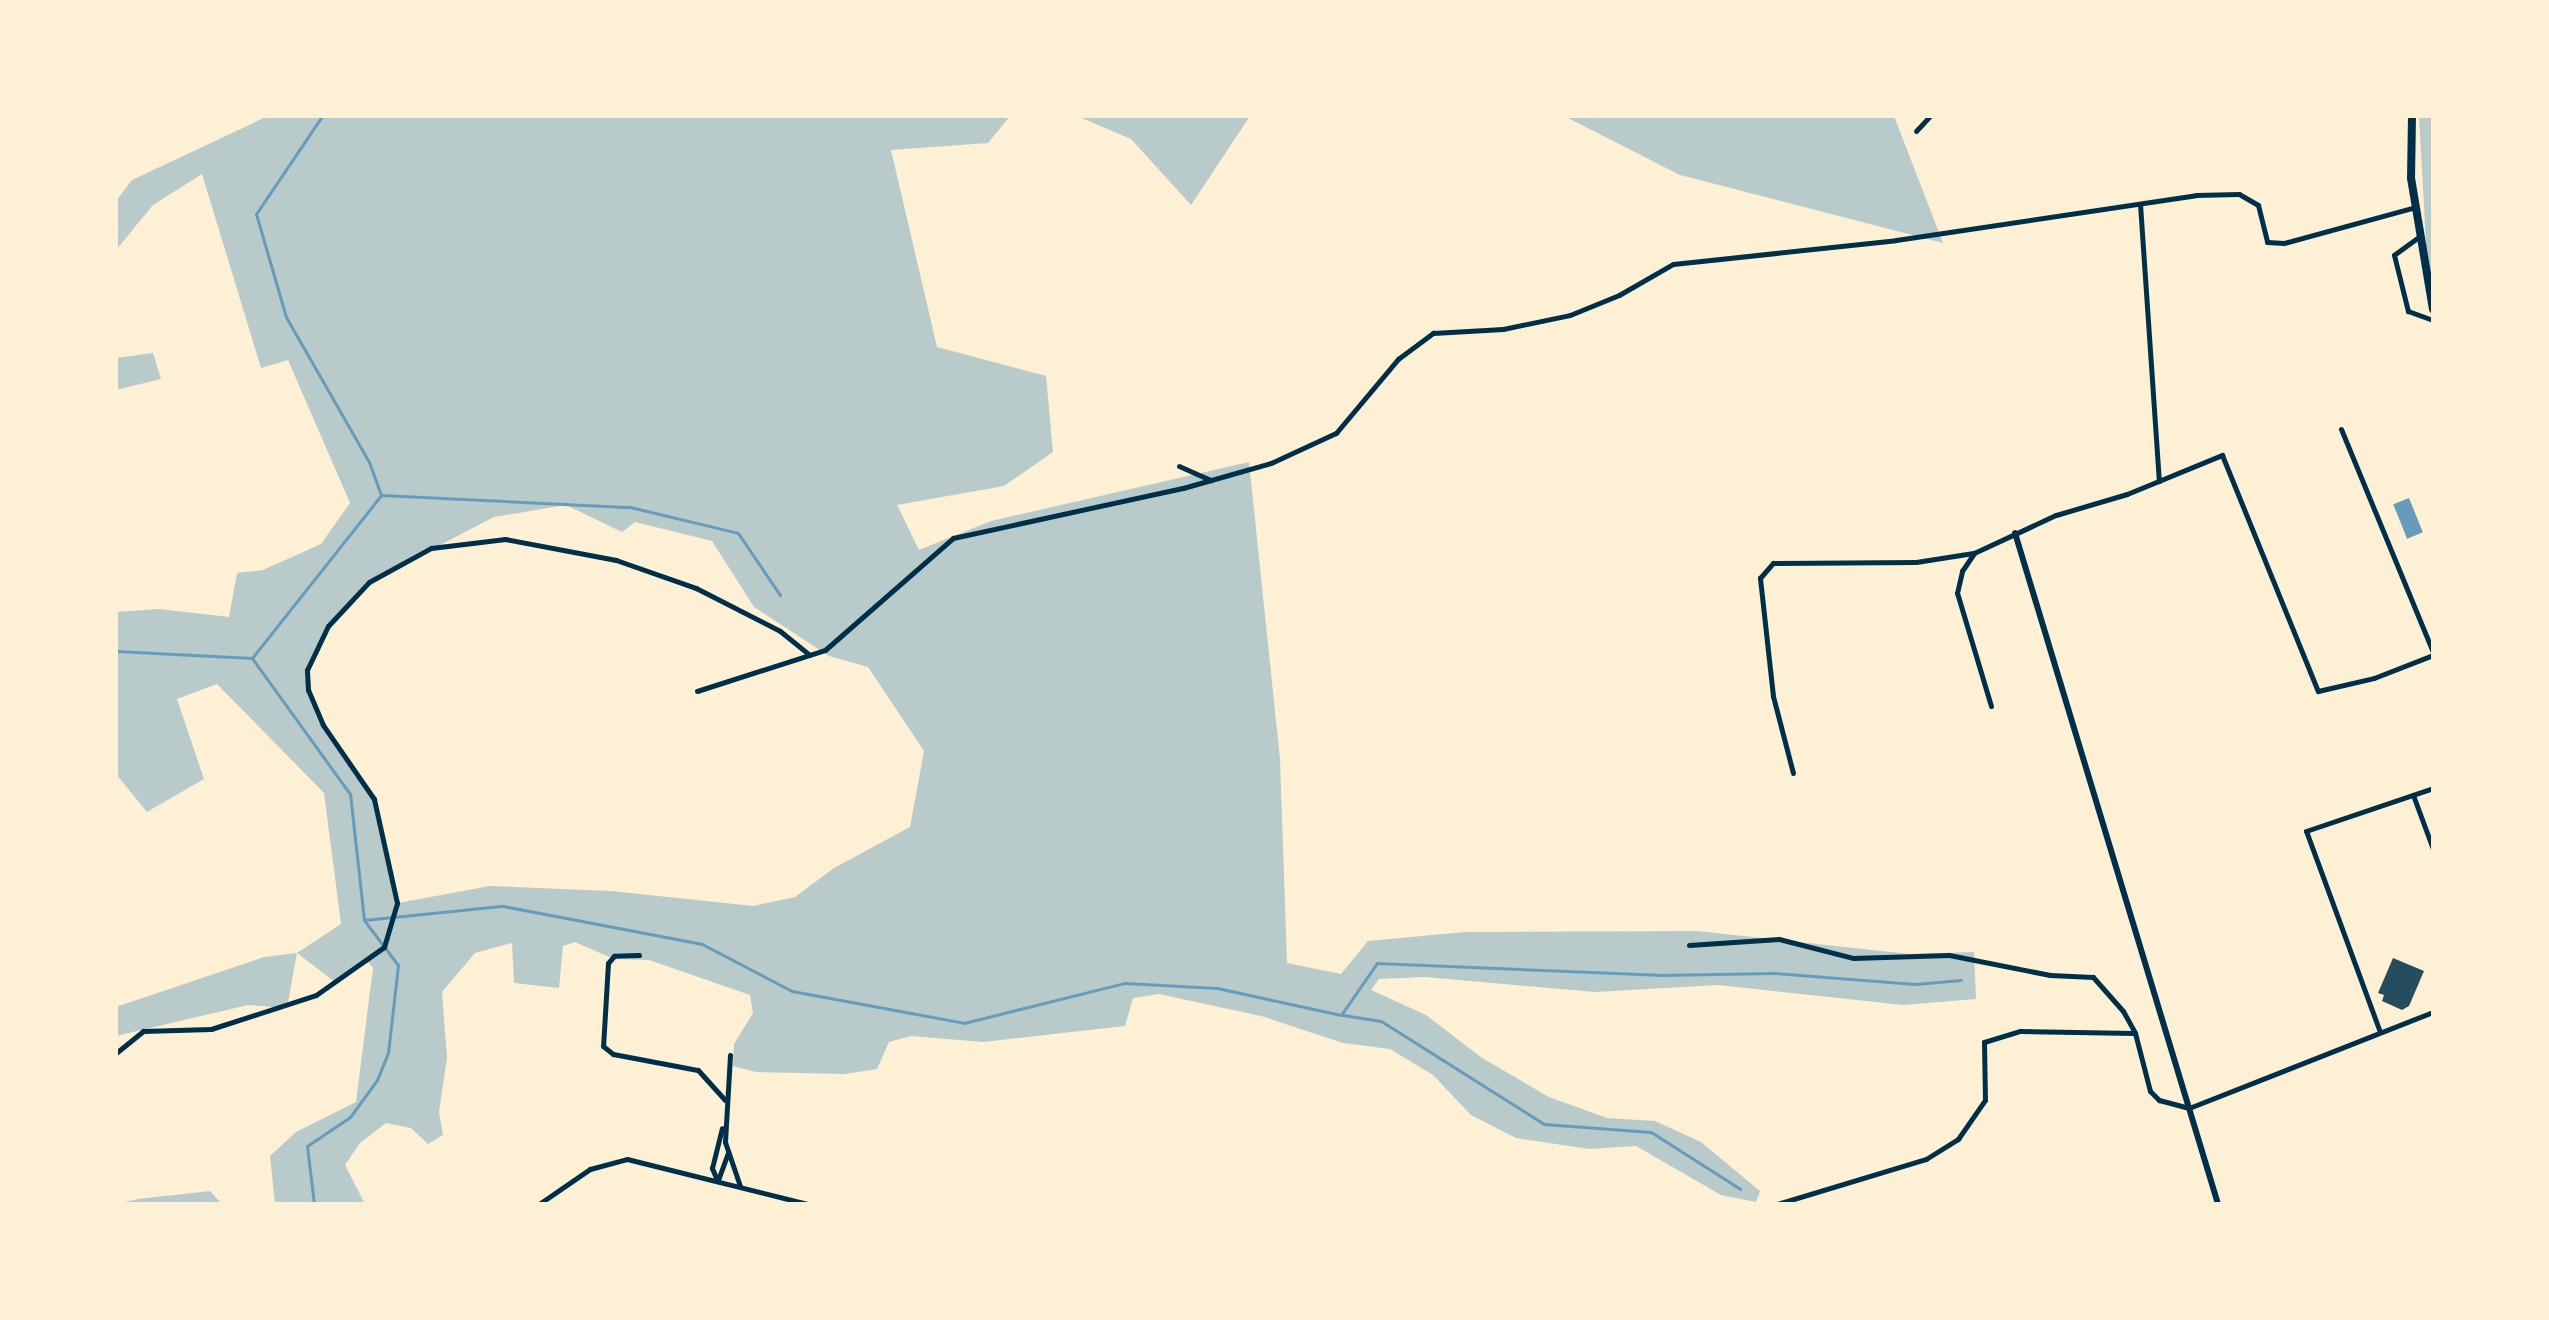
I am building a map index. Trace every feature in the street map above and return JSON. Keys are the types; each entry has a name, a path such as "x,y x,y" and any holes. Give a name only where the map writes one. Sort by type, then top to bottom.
{"main road":[{"path":"2412,116 2416,207 2433,308"}],"street":[{"path":"1916,131 1930,116"},
{"path":"697,691 825,650 953,538 1212,480 1271,463 1336,433 1398,359 1433,333 1503,329 1570,315 1673,264 1896,240 2140,204 2239,194 2258,205 2267,242 2284,243 2416,207"},
{"path":"2140,204 2159,481"},
{"path":"2420,235 2394,255 2408,311 2433,320"},
{"path":"2433,300 2433,308"},
{"path":"1793,773 1773,696 1760,578 1773,563 1916,562 1974,553 2098,499 2159,481 2222,455 2318,691 2374,678 2433,653 2341,429"},
{"path":"1179,466 1212,480"},
{"path":"2015,533 2218,1204"},
{"path":"116,1053 143,1031 211,1029 316,995 384,947 397,903 374,799 323,725 308,690 307,670 328,626 369,582 431,548 505,539 616,560 696,588 780,631 810,655"},
{"path":"1974,553 1962,571 1957,593 1991,706"},
{"path":"2380,1032 2306,831 2433,788"},
{"path":"2413,795 2433,849"},
{"path":"1689,945 1779,939 1853,958 1949,955 2050,975 2093,977 2123,1011 2135,1033 2150,1091 2159,1100 2189,1108 2433,1012"},
{"path":"639,955 614,956 608,963 603,1046 613,1054 698,1070 725,1100"},
{"path":"1777,1204 1926,1159 1958,1139 1985,1100 1984,1042 2020,1031 2135,1033"},
{"path":"730,1055 724,1120 728,1151 741,1187"},
{"path":"717,1181 712,1168 724,1120"},
{"path":"717,1181 728,1151"},
{"path":"539,1204 590,1169 627,1159 807,1204"}],"shaded area":[{"path":"268,116 1010,116 988,143 891,150 937,347 1046,376 1053,452 1004,486 897,505 919,550 991,521 1249,462 1280,759 1287,963 1341,974 1368,941 1465,932 1697,931 1909,954 1974,952 1976,999 1903,1005 1718,985 1595,992 1425,977 1379,979 1371,990 1426,1015 1482,1058 1549,1097 1607,1118 1655,1121 1701,1142 1760,1191 1756,1202 1721,1195 1636,1146 1589,1149 1516,1138 1471,1115 1433,1075 1390,1049 1343,1043 1261,1016 1159,994 1133,998 1125,1026 983,1042 911,1036 889,1042 877,1069 845,1074 756,1072 733,1066 734,1044 753,1013 750,995 649,960 614,959 575,942 563,946 559,988 514,983 512,943 475,953 442,992 447,1058 439,1112 443,1135 428,1144 411,1128 386,1123 360,1143 345,1165 365,1204 275,1204 270,1156 296,1132 356,1102 373,968 366,960 335,982 297,953 341,924 324,793 217,684 177,699 204,779 147,812 116,774 116,612 159,609 229,617 237,573 263,570 321,544 350,503 288,360 261,368 202,174 153,205 116,250 116,201 132,180","holes":["566,505 622,532 635,522 712,541 754,607 829,656 868,667 924,751 910,827 834,868 795,897 753,906 611,891 490,886 398,903 374,799 323,725 308,690 307,670 328,626 369,582 494,517"]},
{"path":"1077,116 1250,116 1191,205 1131,139"},
{"path":"1564,116 1894,116 1943,243 1680,175"},
{"path":"2419,116 2433,116 2433,285 2427,260"},
{"path":"153,353 161,379 116,390 116,358"},
{"path":"297,953 287,1008 248,1005 116,1036 116,1007 264,957"},
{"path":"210,1191 222,1204 116,1204 138,1199"}],"water":[{"path":"2409,498 2423,532 2407,539 2393,504"}],"building":[{"path":"2393,958 2424,971 2409,1006 2402,1010 2382,1001 2384,995 2378,993"}],"waterway":[{"path":"314,1204 307,1146 350,1117 377,1080 388,1053 398,965 364,920 350,794 252,658 381,495 369,462 286,317 256,214 322,116"},
{"path":"381,495 630,507 738,533 780,595"},
{"path":"116,651 252,658"},
{"path":"364,920 503,906 702,944 792,991 964,1023 1125,983 1217,988 1341,1015 1377,963 1658,975 1775,973 1915,984 1961,980"},
{"path":"1343,1015 1381,1021 1544,1124 1651,1132 1740,1189"}]}
